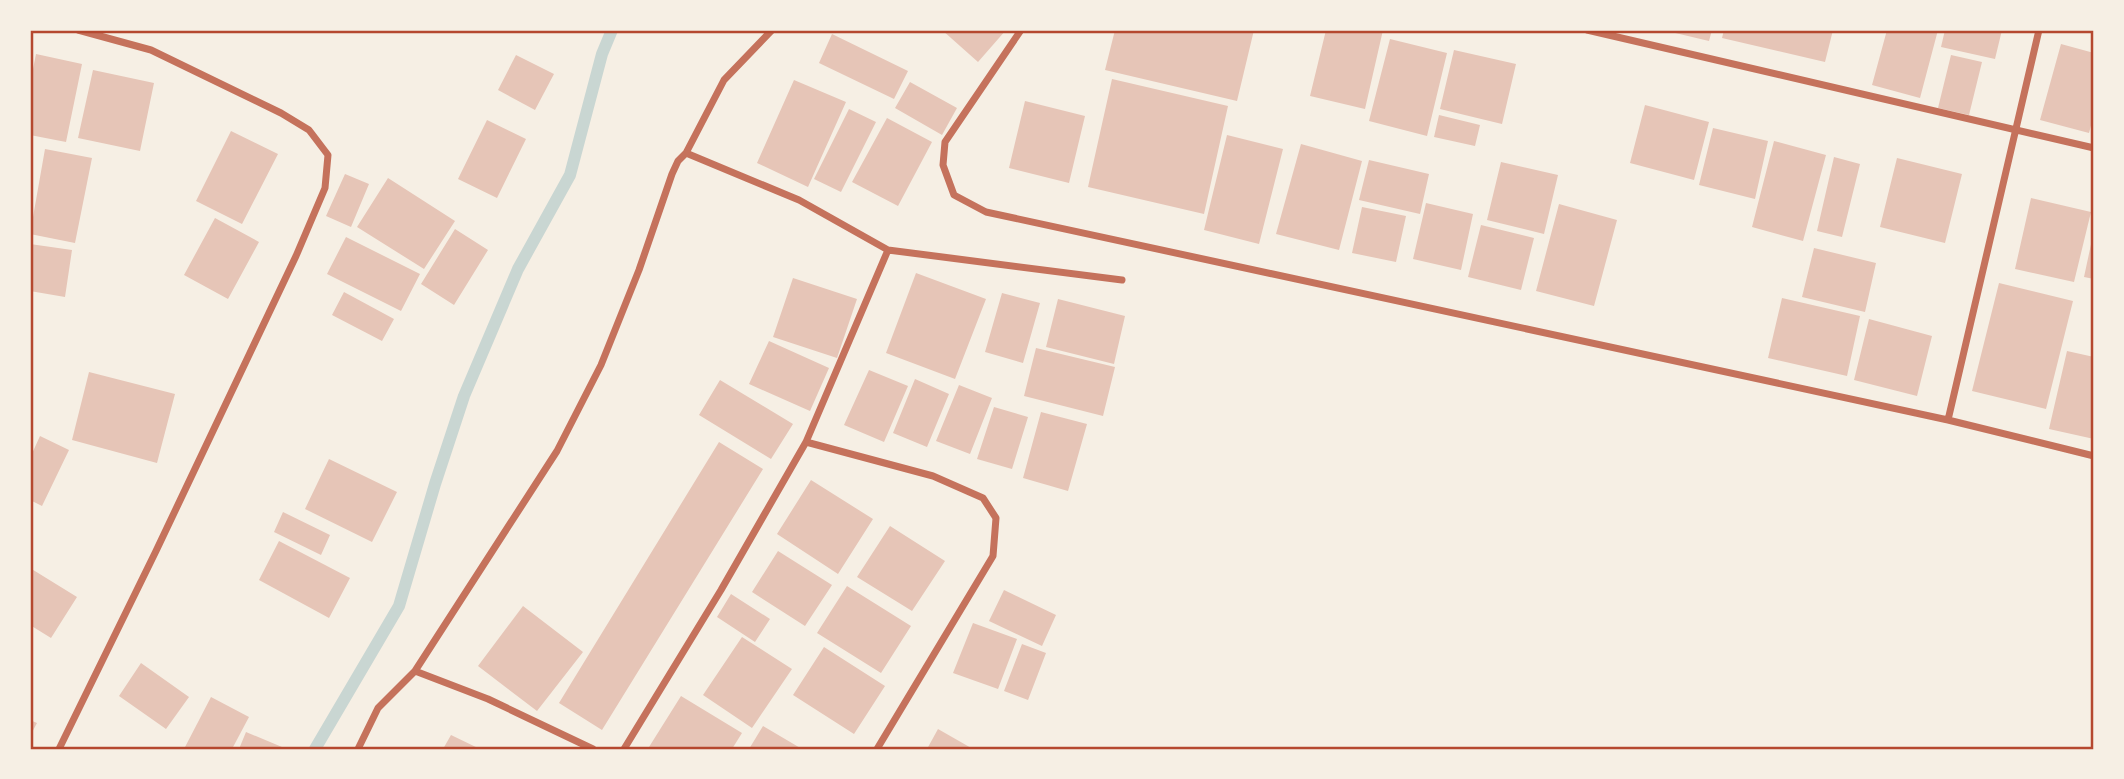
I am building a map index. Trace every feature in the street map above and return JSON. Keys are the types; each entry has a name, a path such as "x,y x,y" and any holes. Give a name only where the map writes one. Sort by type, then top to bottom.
{"street":[{"path":"59,749 296,256 325,188 328,155 309,130 281,113 151,50 78,30"},
{"path":"358,749 378,708 415,671 557,451 601,365 639,270 671,174 686,153 724,80 772,30"},
{"path":"1021,30 945,142 943,164 954,195 986,212 1948,419 2094,456"},
{"path":"1587,30 2094,148"},
{"path":"1948,419 2039,30"},
{"path":"686,153 799,200 888,250 1122,280"},
{"path":"624,749 721,590 806,442 888,250"},
{"path":"806,442 933,476 982,498 996,518 993,556 877,749"},
{"path":"415,671 488,699 593,749"}],"building":[{"path":"942,30 1006,30 978,62"},
{"path":"1115,30 1254,30 1237,101 1105,70"},
{"path":"1326,30 1383,30 1365,109 1310,96"},
{"path":"1712,30 1709,41 1671,32"},
{"path":"1724,30 1833,30 1825,62 1722,38"},
{"path":"1887,30 1938,30 1920,98 1872,85"},
{"path":"1945,30 2002,30 1995,59 1941,47"},
{"path":"832,34 908,71 894,99 819,63"},
{"path":"1390,39 1447,53 1427,136 1369,121"},
{"path":"2061,44 2094,53 2094,114 2089,133 2040,120"},
{"path":"1454,50 1516,64 1502,124 1440,109"},
{"path":"36,54 82,64 66,142 30,135 30,84"},
{"path":"516,55 554,74 535,110 498,90"},
{"path":"1951,55 1982,62 1969,115 1938,108"},
{"path":"93,70 154,83 140,151 78,138"},
{"path":"1112,79 1228,106 1204,214 1088,187"},
{"path":"794,80 846,102 808,187 757,163"},
{"path":"910,82 957,108 942,135 895,108"},
{"path":"1025,101 1085,116 1069,183 1009,168"},
{"path":"1645,105 1709,122 1694,180 1630,163"},
{"path":"849,109 876,122 841,192 814,179"},
{"path":"1439,115 1480,125 1475,146 1434,137"},
{"path":"887,118 932,142 898,206 852,182"},
{"path":"487,120 526,139 497,198 458,179"},
{"path":"1713,128 1768,141 1755,199 1699,185"},
{"path":"231,131 278,154 242,224 196,201"},
{"path":"1227,135 1283,149 1259,244 1204,230"},
{"path":"1774,141 1826,155 1803,241 1752,227"},
{"path":"1301,144 1362,161 1339,250 1276,234"},
{"path":"45,149 92,158 75,243 30,234"},
{"path":"1834,157 1860,164 1842,237 1817,231"},
{"path":"1897,158 1962,174 1945,243 1880,227"},
{"path":"1369,160 1429,174 1420,214 1359,200"},
{"path":"1501,162 1558,175 1544,234 1487,220"},
{"path":"345,174 369,184 351,227 326,216"},
{"path":"388,178 455,221 424,269 357,227"},
{"path":"2031,198 2091,212 2074,282 2015,269"},
{"path":"1426,203 1473,214 1461,270 1413,259"},
{"path":"1559,204 1617,220 1594,306 1536,291"},
{"path":"1362,207 1406,216 1396,262 1352,253"},
{"path":"215,218 259,242 228,299 184,275"},
{"path":"1481,225 1534,238 1521,290 1468,277"},
{"path":"455,229 488,250 454,305 421,284"},
{"path":"2094,235 2094,279 2084,277"},
{"path":"346,237 420,274 401,311 327,274"},
{"path":"30,244 72,250 65,297 30,291"},
{"path":"1814,248 1876,263 1865,312 1802,297"},
{"path":"916,273 986,299 955,379 886,353"},
{"path":"793,278 857,299 837,358 773,337"},
{"path":"1999,283 2073,301 2046,409 1972,391"},
{"path":"344,292 394,319 382,341 332,315"},
{"path":"1002,293 1040,303 1023,363 985,352"},
{"path":"1782,298 1860,316 1847,376 1768,358"},
{"path":"1058,299 1125,316 1114,364 1046,347"},
{"path":"1869,319 1932,336 1917,396 1854,380"},
{"path":"769,341 829,368 810,411 749,384"},
{"path":"1036,348 1115,367 1103,416 1024,396"},
{"path":"2067,351 2094,357 2094,439 2049,429"},
{"path":"869,370 908,386 884,442 844,425"},
{"path":"89,372 175,394 157,463 72,440"},
{"path":"915,379 949,394 927,447 893,433"},
{"path":"720,380 793,424 771,459 699,415"},
{"path":"959,385 992,398 970,454 936,441"},
{"path":"994,407 1028,417 1012,469 977,459"},
{"path":"1041,412 1087,424 1068,491 1023,478"},
{"path":"40,436 69,450 42,506 30,500 30,458"},
{"path":"719,442 763,469 602,730 559,703"},
{"path":"329,459 397,492 372,542 305,509"},
{"path":"811,480 873,519 838,574 777,534"},
{"path":"283,512 330,535 321,555 274,532"},
{"path":"890,526 945,561 912,611 857,577"},
{"path":"279,541 350,578 329,618 259,580"},
{"path":"778,551 832,585 805,626 752,592"},
{"path":"30,568 77,597 51,638 30,625"},
{"path":"847,586 911,626 881,673 817,633"},
{"path":"1004,590 1056,615 1042,646 989,621"},
{"path":"731,594 770,619 755,642 717,617"},
{"path":"523,606 583,652 537,711 478,666"},
{"path":"973,623 1017,639 998,689 953,673"},
{"path":"742,637 792,669 752,728 703,695"},
{"path":"1022,644 1046,653 1028,700 1004,691"},
{"path":"824,647 885,686 854,734 793,695"},
{"path":"141,663 189,697 166,729 119,696"},
{"path":"681,696 742,733 732,749 649,747"},
{"path":"211,697 249,717 232,749 184,749"},
{"path":"30,720 37,723 30,736"},
{"path":"763,726 802,749 749,749"},
{"path":"938,729 973,749 927,749"},
{"path":"246,732 282,747 239,749"},
{"path":"451,735 480,749 443,749"}],"waterway":[{"path":"315,749 399,606 464,396 518,269 570,175 602,54 612,30"}]}
